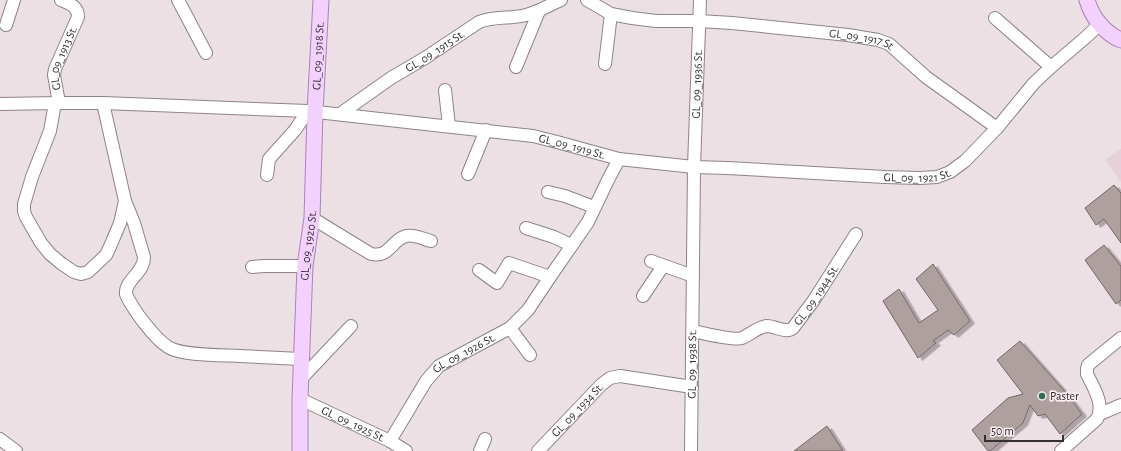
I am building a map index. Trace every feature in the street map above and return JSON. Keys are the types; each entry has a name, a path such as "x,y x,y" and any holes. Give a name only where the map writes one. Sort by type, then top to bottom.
{"main road":[{"name":"GL_09_1918 St.","path":"312,111 321,0"},
{"path":"1087,0 1090,9 1100,24 1108,32 1121,40"},
{"name":"GL_09_1920 St.","path":"301,451 300,399 305,266 312,218 312,111"}],"street":[{"path":"6,25 14,0"},
{"name":"GL_09_1913 St.","path":"57,103 54,75 55,69 79,14 74,6 62,0"},
{"path":"178,0 206,53"},
{"name":"GL_09_1915 St.","path":"340,114 391,78 425,58 479,22 489,18 526,16 561,0"},
{"path":"587,0 612,14 632,18 656,21 699,21"},
{"name":"GL_09_1936 St.","path":"694,168 700,0"},
{"path":"516,67 539,11"},
{"path":"605,64 612,14"},
{"path":"994,18 1050,66"},
{"name":"GL_09_1917 St.","path":"699,21 848,35 878,40 888,44 932,81 998,128"},
{"name":"GL_09_1921 St.","path":"694,168 727,168 885,177 937,177 950,172 965,161 998,128 1034,83 1050,66 1100,24"},
{"path":"445,90 449,126"},
{"path":"57,103 50,131 32,177 24,204 26,217 41,243 50,254 74,272 81,274 88,272 106,255 120,224 125,201"},
{"path":"103,103 125,201 134,223 144,257 142,267 127,287 126,294 139,316 156,337 169,348 185,352 214,355 301,359"},
{"name":"GL_09_1919 St.","path":"0,104 103,103 312,111 486,130 542,138 619,159 694,168"},
{"path":"268,175 269,159 312,111"},
{"path":"468,174 486,130"},
{"name":"GL_09_1926 St.","path":"390,441 426,381 439,366 510,328 528,310 588,222 594,207 619,159"},
{"name":"GL_09_1938 St.","path":"691,451 694,168"},
{"path":"548,192 571,198 594,207"},
{"path":"312,218 371,254 383,254 399,239 406,236 413,236 431,241"},
{"path":"526,228 545,234 571,246"},
{"name":"GL_09_1944 St.","path":"693,331 714,336 739,338 768,326 790,330 814,300 856,234"},
{"path":"650,261 693,276"},
{"path":"479,270 497,283 509,263 550,277"},
{"path":"252,267 305,266"},
{"path":"643,296 663,266"},
{"path":"301,379 351,326"},
{"path":"510,328 530,355"},
{"path":"1061,451 1092,424 1100,414 1099,403 1087,374 1088,365 1091,361 1121,339"},
{"name":"GL_09_1934 St.","path":"538,451 601,385 610,378 620,376 692,387"},
{"name":"GL_09_1925 St.","path":"300,399 390,441 406,451"},
{"path":"1100,414 1121,405"},
{"path":"0,439 16,451"},
{"path":"480,451 485,439"}],"shaded area":[{"path":"1121,149 1121,182 1105,160"}],"building":[{"path":"1114,185 1121,193 1121,243 1104,219 1096,225 1085,208"},
{"path":"1104,245 1121,266 1121,300 1116,304 1085,260"},
{"path":"933,264 970,321 954,335 948,330 933,341 936,343 918,358 883,301 899,289 919,323 938,310 916,279"},
{"name":"Paster","path":"1020,341 1067,394 1082,414 1060,434 1045,414 1038,416 1030,405 1023,423 990,451 988,451 972,430 1008,398 1023,394 997,360"},
{"path":"827,426 843,451 794,451"}],"place":[{"name":"Paster","path":"1042,396"}]}
